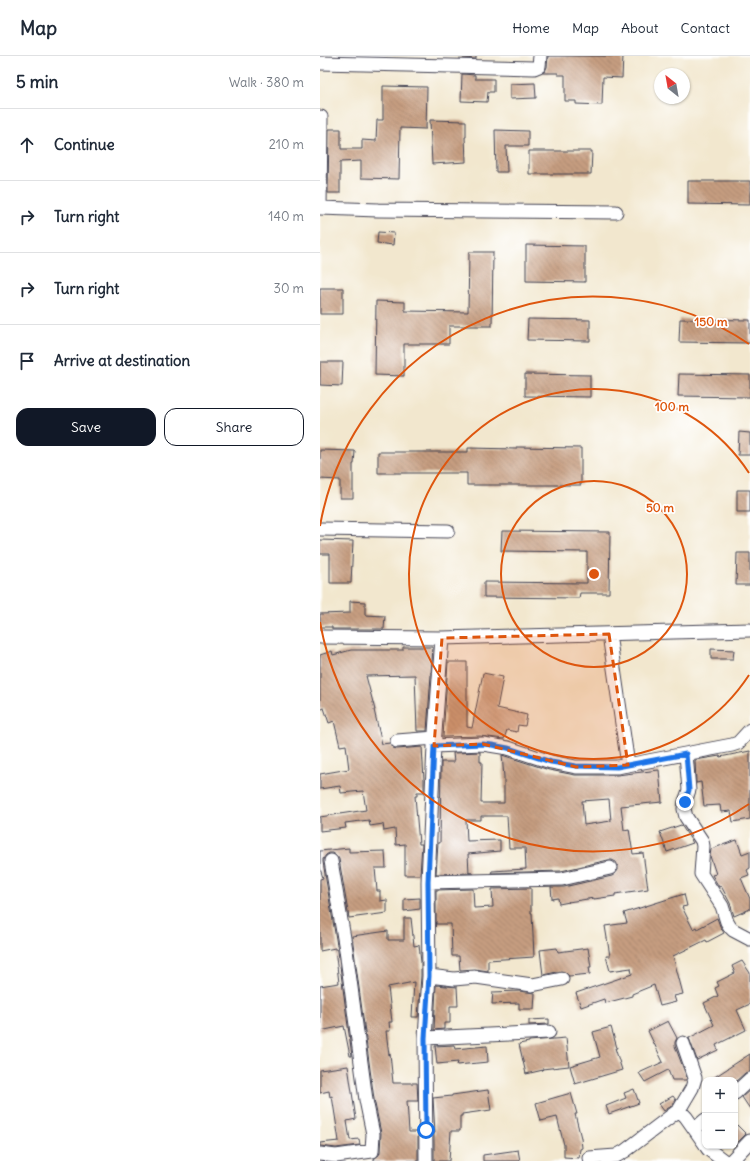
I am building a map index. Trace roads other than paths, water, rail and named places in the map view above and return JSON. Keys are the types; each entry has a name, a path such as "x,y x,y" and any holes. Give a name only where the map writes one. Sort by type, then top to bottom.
{"street":[{"path":"320,63 534,68 539,66 540,56"},
{"path":"321,117 320,208 378,210 616,212"},
{"path":"320,529 448,531"},
{"path":"320,637 442,638 750,630"},
{"path":"609,634 628,765"},
{"path":"426,1161 425,1038 429,976 428,882 434,742 442,638"},
{"path":"398,740 483,744 508,748 551,762 576,766 617,767 738,743 749,732"},
{"path":"749,732 750,747"},
{"path":"686,754 689,790 684,810 686,817 702,841 702,876 722,906 730,927 750,939"},
{"path":"320,1154 336,1156 372,1151 372,1134 346,950 331,861"},
{"path":"428,882 562,879 610,868"},
{"path":"429,976 454,979 476,978 532,985 562,979"},
{"path":"425,1038 549,1032"},
{"path":"589,1158 616,1156 625,1151 679,1110 692,1088 695,1078 683,1043"},
{"path":"738,1090 750,1079"},
{"path":"679,1110 702,1139"},
{"path":"695,1129 702,1123"},
{"path":"731,1161 750,1141"},
{"path":"708,1149 724,1161"}]}
